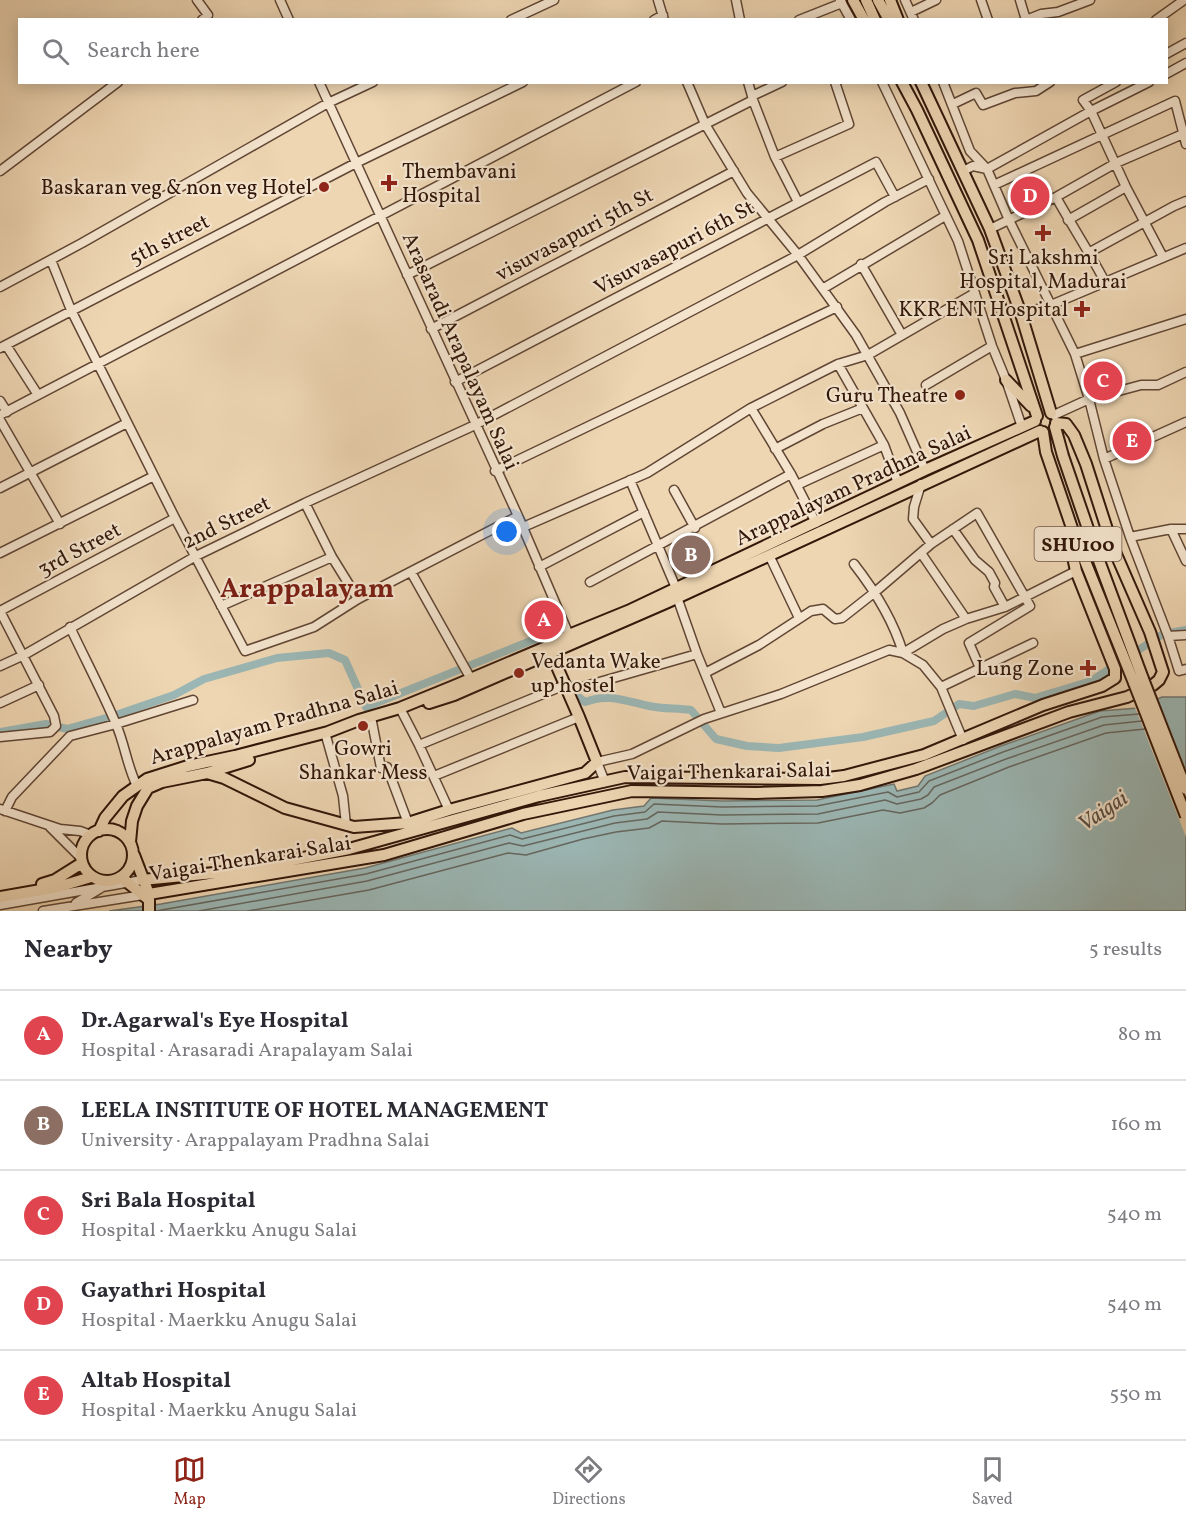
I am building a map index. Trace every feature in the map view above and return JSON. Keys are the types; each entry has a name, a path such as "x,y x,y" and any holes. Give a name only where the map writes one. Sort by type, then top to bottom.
{"main road":[{"path":"853,0 863,18"},
{"path":"866,0 874,18"},
{"path":"878,0 888,18"},
{"path":"890,0 897,18"},
{"name":"SHU100","path":"903,84 978,240 1073,531 1186,789"},
{"name":"SHU100","path":"922,84 990,229 1021,314 1054,420 1062,456 1129,656"},
{"path":"1006,381 1038,422 1050,432 1054,420 1042,412 1038,422"},
{"name":"Vaigai Thenkarai Salai","path":"149,898 384,855 523,814 632,791 756,793 822,791 860,785 916,769 1069,712 1127,697 1153,685 1163,672 1156,647 1112,545 1086,464 1074,435 1066,424 1054,420"},
{"name":"Arappalayam Pradhna Salai","path":"95,833 123,796 147,779 166,772 328,732 400,708 551,647 569,635 769,555 921,484 1022,433 1038,422"},
{"path":"1022,433 1039,445 1048,457"},
{"name":"Arappalayam Pradhna Salai","path":"677,593 926,470 1022,433"},
{"name":"Vaigai Thenkarai Salai","path":"144,876 236,871 349,849 538,796 625,777 720,780 820,779 844,776 924,755 1043,705 1109,683 1115,678 1113,663 1072,557 1073,531"},
{"path":"207,773 454,695 551,647 677,593"},
{"path":"551,647 597,762"},
{"name":"SHU100","path":"1139,681 1186,816"},
{"name":"Arappalayam Pradhna Salai","path":"131,847 135,814 148,788 162,782 207,773 224,777 285,808 354,827 408,823 585,773 597,762"},
{"path":"2,900 56,880 81,861 85,841 95,833 116,831 131,847 144,876 149,898"},
{"path":"118,881 131,866 131,847"},
{"path":"81,861 93,877 104,881 118,881 149,898"},
{"path":"2,900 93,877"}],"street":[{"path":"197,0 208,15 204,18"},
{"path":"280,0 288,18"},
{"path":"515,18 554,0"},
{"path":"658,0 660,18"},
{"path":"736,0 740,18"},
{"path":"905,0 913,16 936,0"},
{"path":"981,0 987,18"},
{"path":"1020,0 1025,18"},
{"path":"1031,18 1058,12 1090,0"},
{"path":"804,18 841,2 850,18"},
{"path":"1158,18 1178,2"},
{"path":"1168,53 1186,43"},
{"path":"1168,73 1186,63"},
{"path":"0,171 115,84"},
{"name":"Arasaradi Arapalayam Salai","path":"320,84 495,471 518,516 521,528 569,635"},
{"path":"0,287 328,103 369,84"},
{"name":"5th street","path":"3,346 356,163 519,84"},
{"path":"2,416 632,84"},
{"path":"688,84 705,124 747,193 824,288 868,355 900,412 926,470"},
{"path":"749,84 775,157 798,202"},
{"path":"407,275 705,124 778,84"},
{"path":"775,157 849,124 837,84"},
{"path":"883,84 958,241 1022,433"},
{"path":"945,84 970,151 987,169 1009,220 1075,354 1104,459 1130,537 1179,670 1186,669"},
{"path":"953,104 976,93 983,105 1015,93 1036,91 1047,84"},
{"path":"1112,84 1083,100 1091,111 1126,187 1163,257"},
{"path":"963,171 973,166 987,169 1091,111 1145,84"},
{"path":"994,185 1175,101 1184,121 1183,134 1186,144"},
{"path":"990,229 1056,197 1116,163 1183,134"},
{"name":"Visuvasapuri 6th St","path":"455,382 876,162 895,197"},
{"name":"visuvasapuri 5th St","path":"431,329 734,171"},
{"name":"2nd Street","path":"0,666 24,655 196,556 475,425 798,255 929,179"},
{"path":"1068,220 1126,187"},
{"path":"1056,197 1068,220 1090,252 1105,282"},
{"path":"1090,252 1186,201"},
{"path":"824,288 945,216"},
{"path":"1021,314 1051,305 1186,248"},
{"path":"51,260 70,310 245,651 314,627 358,599 518,516"},
{"path":"861,264 902,335"},
{"path":"521,528 647,473 751,408 838,364 868,355 975,293"},
{"path":"495,471 837,307"},
{"path":"1075,354 1186,319"},
{"path":"3,346 38,396"},
{"path":"926,385 992,346"},
{"path":"838,364 884,446 898,483"},
{"path":"1054,420 1089,399 1141,385 1158,385 1186,372"},
{"path":"0,401 2,416 60,524"},
{"path":"751,408 791,474 816,523"},
{"path":"775,449 823,424 863,408"},
{"path":"1104,459 1186,422"},
{"path":"0,488 127,423"},
{"path":"797,485 884,446"},
{"path":"590,582 791,474"},
{"path":"0,553 154,476"},
{"path":"630,480 659,546 697,654 721,713"},
{"path":"921,484 913,519 931,544"},
{"path":"674,490 694,528"},
{"path":"305,503 332,556 358,599"},
{"path":"539,567 644,512"},
{"path":"705,673 759,645 811,611 824,609 835,619 842,618 931,544 976,513 1030,606 969,643 980,668"},
{"name":"3rd Street","path":"0,611 175,518"},
{"path":"1130,537 1186,528"},
{"path":"953,529 975,560 989,572 995,583 994,588 1005,607"},
{"path":"1171,529 1186,561"},
{"path":"921,553 966,619"},
{"path":"769,555 799,618"},
{"path":"221,606 332,556"},
{"path":"854,564 875,592 898,637 903,653"},
{"path":"903,653 943,629 1005,607 1076,571"},
{"path":"411,572 471,679"},
{"path":"0,611 54,716 56,728 50,732 0,737"},
{"path":"70,627 110,710 124,746 129,771 137,786"},
{"path":"1167,634 1186,634"},
{"path":"941,687 1033,643"},
{"path":"605,782 597,762 632,754 700,721 781,694 889,650 903,653 923,665 941,687 963,740"},
{"path":"420,745 569,689 697,654"},
{"path":"0,703 39,686"},
{"path":"95,833 47,825 2,810 70,736 193,700"},
{"path":"402,712 420,745 449,810"},
{"path":"434,776 579,717"},
{"path":"372,722 381,768 387,767 408,823"},
{"path":"326,736 343,796 346,825"},
{"path":"47,825 81,861"},
{"name":"Vaigai Thenkarai Salai","path":"2,900 81,889 144,876"},
{"path":"81,889 93,885 95,882 93,877"},
{"path":"70,906 118,881"},
{"name":"Vaigai Thenkarai Salai","path":"43,911 149,898"}],"water":[{"name":"Vaigai","path":"1162,697 1186,697 1186,911 109,911 365,868 512,828 521,833 613,810 644,806 651,798 722,801 817,800 894,784 897,791 918,786 925,776 1001,746 1100,711 1138,708"}],"pier":[{"path":"1157,696 1186,770 1186,837 1134,705"}],"waterway":[{"path":"570,685 573,693 585,702 609,698 654,707 691,710 716,739 747,746 779,748 863,737 934,721 959,704 974,706 1015,694 1035,698 1091,681 1163,634 1186,630"},
{"path":"0,732 46,724 67,729 174,695 204,679 277,658 329,653 345,660 366,707 548,634 554,648"}],"place":[{"name":"Thembavani Hospital","path":"389,183"},
{"name":"Baskaran veg & non veg Hotel","path":"324,187"},
{"name":"Gayathri Hospital","path":"1030,196"},
{"name":"Sri Lakshmi Hospital, Madurai","path":"1043,233"},
{"name":"KKR ENT Hospital","path":"1082,309"},
{"name":"Sri Bala Hospital","path":"1103,381"},
{"name":"Guru Theatre","path":"960,395"},
{"name":"Altab Hospital","path":"1132,441"},
{"name":"LEELA INSTITUTE OF HOTEL MANAGEMENT","path":"691,555"},
{"name":"Dr.Agarwal's Eye Hospital","path":"544,620"},
{"name":"Lung Zone","path":"1088,668"},
{"name":"Vedanta Wake up hostel","path":"519,673"},
{"name":"Gowri Shankar Mess","path":"363,726"}],"district":[{"name":"Arappalayam","path":"307,588"}]}
